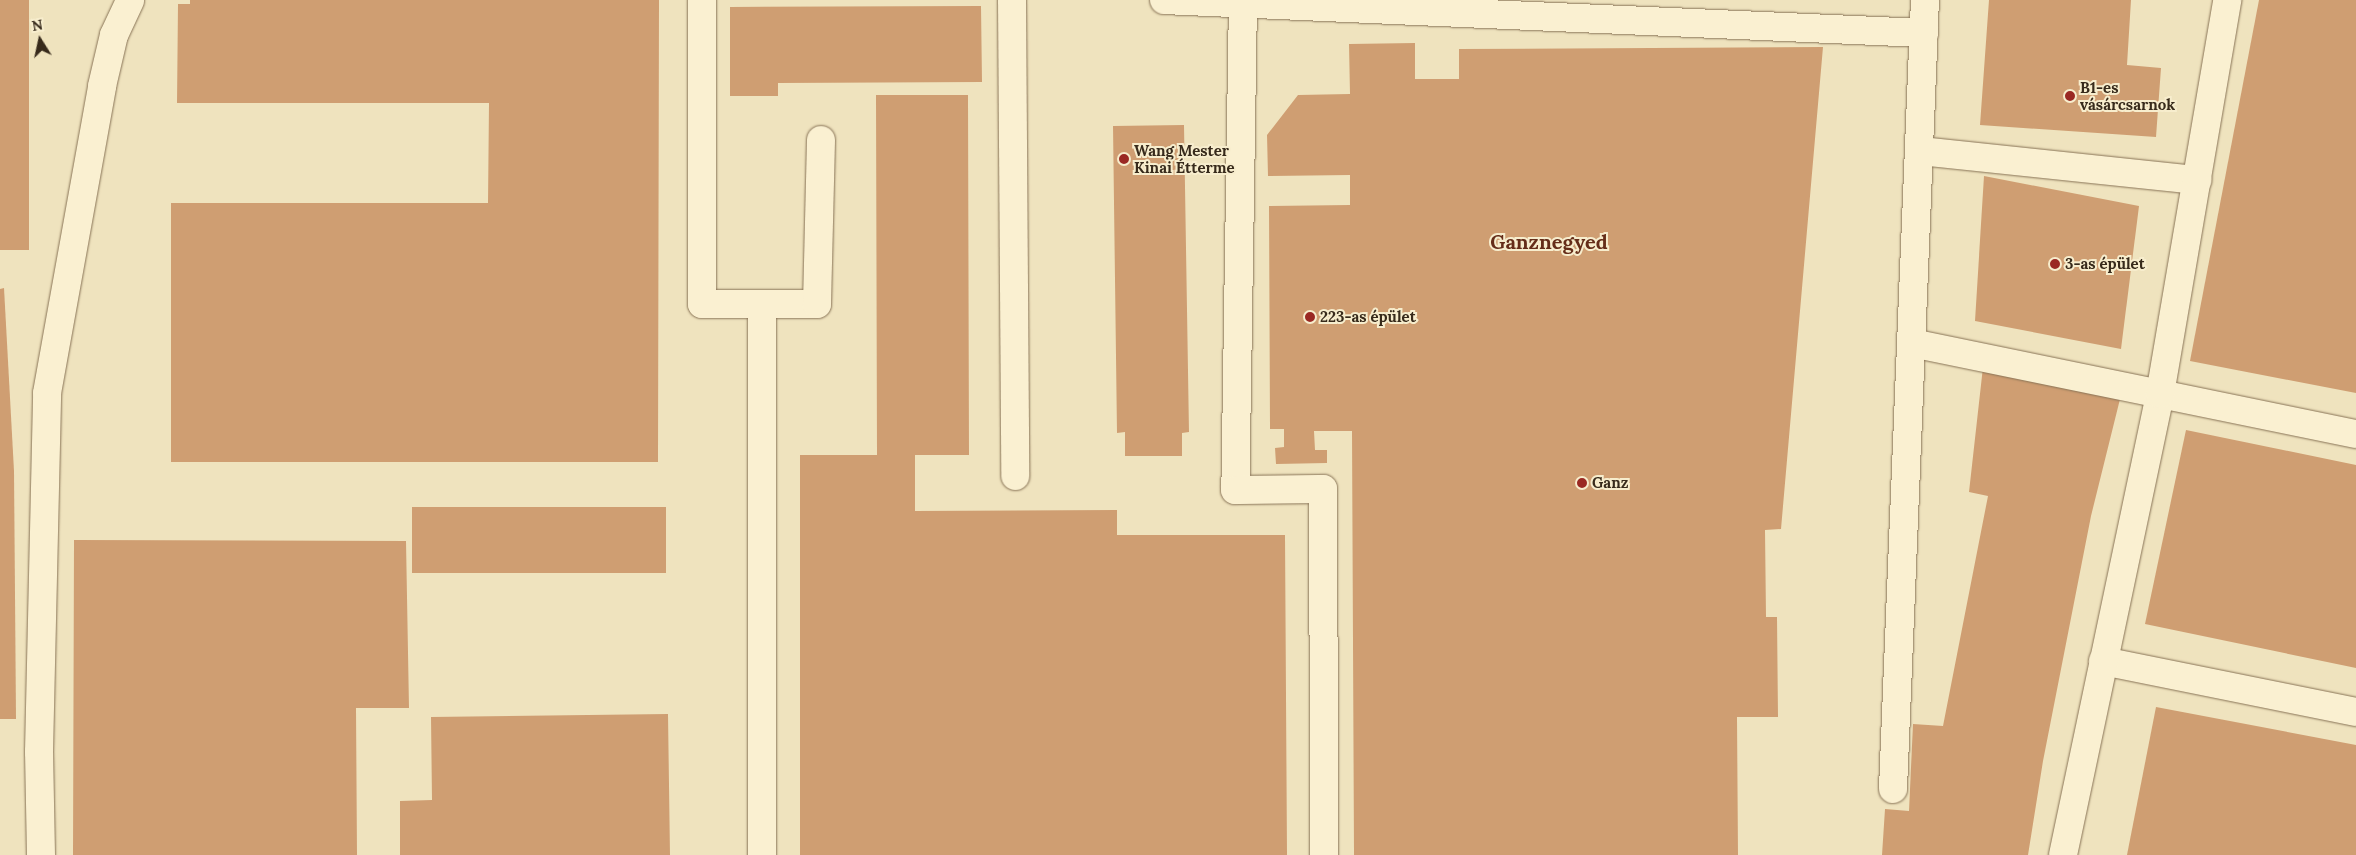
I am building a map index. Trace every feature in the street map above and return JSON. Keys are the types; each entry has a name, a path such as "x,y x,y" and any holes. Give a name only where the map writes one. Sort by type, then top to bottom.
{"lane":[{"path":"41,855 39,742 47,393 102,86 114,35 130,0"},
{"path":"702,0 702,304 817,304 821,140"},
{"path":"1012,0 1015,476"},
{"path":"1164,0 1243,1 1924,33"},
{"path":"1893,788 1925,0"},
{"path":"2063,855 2160,394 2227,0"},
{"path":"1243,1 1236,490 1324,489 1324,855"},
{"path":"1920,151 2197,180"},
{"path":"762,304 762,855"},
{"path":"1912,343 2356,434"},
{"path":"2103,661 2356,712"}],"building":[{"path":"0,0 29,0 29,250 0,250"},
{"path":"190,0 659,0 658,462 171,462 171,203 488,203 489,103 177,103 178,4 190,4"},
{"name":"B1-es vásárcsarnok","path":"1989,0 2131,0 2127,65 2161,68 2156,137 1980,125"},
{"path":"2259,0 2356,0 2356,393 2190,361"},
{"path":"981,6 982,82 778,83 778,96 730,96 730,7"},
{"name":"Ganz","path":"1415,43 1415,79 1459,79 1459,49 1823,47 1781,529 1765,530 1766,617 1777,617 1778,717 1737,717 1738,855 1354,855 1352,431 1314,431 1315,450 1327,450 1327,463 1276,464 1275,448 1284,447 1284,429 1270,429 1269,206 1350,205 1350,175 1268,176 1267,135 1298,95 1350,94 1349,44"},
{"path":"876,95 968,95 969,455 915,455 915,511 1117,510 1117,535 1285,535 1287,855 800,855 800,455 877,455"},
{"path":"1184,125 1189,432 1182,433 1182,456 1125,456 1125,432 1117,433 1113,126"},
{"name":"3-as épület","path":"1984,176 2139,206 2121,349 1975,321"},
{"path":"4,288 14,471 16,719 0,719 0,289"},
{"path":"1983,367 2121,395 2091,516 2043,761 2028,855 1882,855 1885,809 1909,811 1913,724 1943,726 1988,496 1969,492"},
{"path":"2186,430 2356,465 2356,668 2145,624"},
{"path":"412,507 666,507 666,573 412,573"},
{"path":"74,540 406,541 409,708 356,708 357,855 73,855"},
{"path":"2156,707 2356,745 2356,855 2127,855"},
{"path":"668,714 670,855 400,855 400,801 432,800 431,717"}],"place":[{"name":"B1-es vásárcsarnok","path":"2070,96"},
{"name":"Wang Mester Kinai Étterme","path":"1124,159"},
{"name":"3-as épület","path":"2055,264"},
{"name":"223-as épület","path":"1310,317"},
{"name":"Ganz","path":"1582,483"}],"district":[{"name":"Ganznegyed","path":"1549,241"}]}
